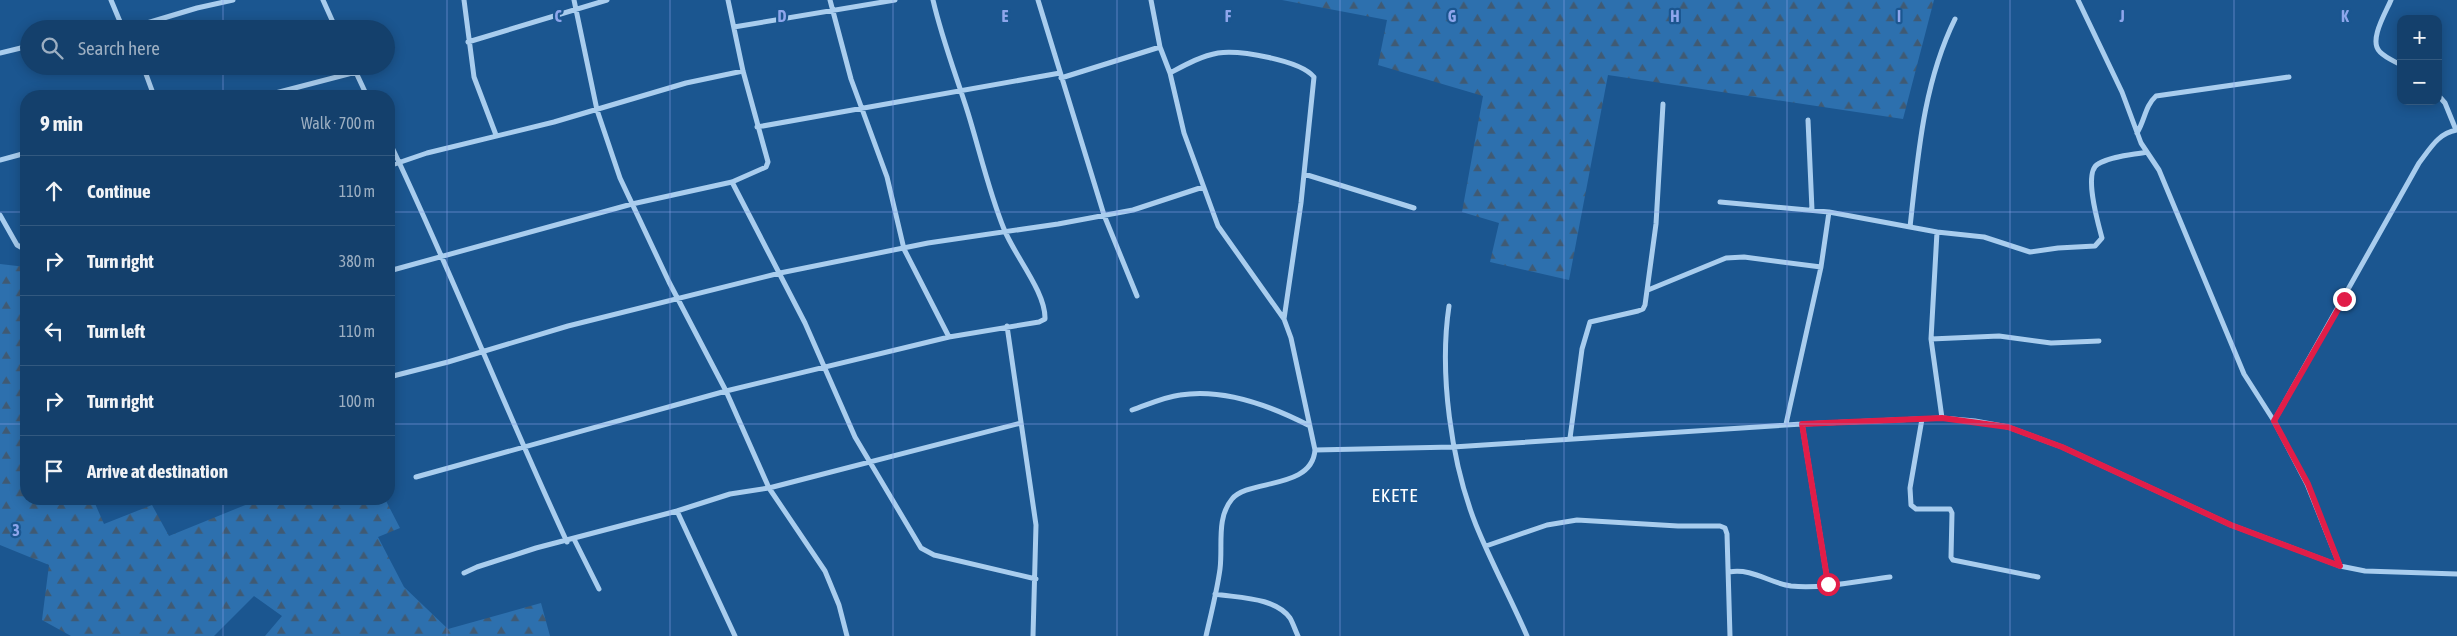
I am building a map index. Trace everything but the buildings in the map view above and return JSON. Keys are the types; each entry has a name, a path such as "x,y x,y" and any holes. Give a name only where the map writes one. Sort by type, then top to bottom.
{"street":[{"path":"111,0 119,20"},
{"path":"157,20 233,0"},
{"path":"323,0 332,20"},
{"path":"464,0 474,77 496,135"},
{"path":"574,0 597,110 620,178 678,299 726,391 768,488 825,571 839,605 848,636"},
{"path":"468,42 575,8 607,0"},
{"path":"395,269 632,204 732,182 766,167 768,162 757,127 728,0"},
{"path":"830,0 851,79 864,110 887,177 904,249 949,337"},
{"path":"734,26 896,0"},
{"path":"416,477 522,446 726,391 949,337 1039,322 1045,319 1045,313 1036,290 1005,231 941,34 933,0"},
{"path":"1038,0 1104,215 1137,296"},
{"path":"1151,0 1160,47 1170,73 1184,133 1202,187 1218,226 1284,319 1291,338 1308,425 1315,450 1314,459 1301,473 1282,481 1244,492 1233,498 1224,512 1220,567 1206,636"},
{"path":"2078,0 2122,92 2137,133 2159,170 2244,374 2274,421 2308,484 2340,566"},
{"path":"2391,0 2377,35 2377,46 2379,52 2397,63"},
{"path":"1910,227 1920,133 1929,90 1942,46 1955,19"},
{"path":"757,127 864,110 961,91 1060,76 1160,47"},
{"path":"0,53 20,48"},
{"path":"1170,73 1199,59 1218,53 1257,55 1308,69 1314,77 1315,83 1304,174 1284,319"},
{"path":"395,164 427,153 597,110 686,83 743,70"},
{"path":"146,75 152,90"},
{"path":"284,90 335,75"},
{"path":"358,75 364,90"},
{"path":"2137,133 2144,122 2149,102 2156,96 2289,77"},
{"path":"2274,421 2419,163 2436,141 2446,133 2456,130 2442,100"},
{"path":"1570,438 1582,349 1590,322 1643,309 1648,290 1656,224 1663,104"},
{"path":"1808,120 1812,210"},
{"path":"1720,202 1829,212 1937,232 1984,237 2030,252 2095,246 2102,238 2093,201 2092,172 2096,164 2106,160 2147,152"},
{"path":"395,153 522,446 566,542"},
{"path":"0,160 20,155"},
{"path":"1304,174 1414,208"},
{"path":"732,182 805,323 855,437 921,548 925,552 1036,579"},
{"path":"395,375 568,326 780,273 1005,231 1134,210 1202,187"},
{"path":"1786,424 1822,267 1829,212"},
{"path":"0,215 17,245 20,247"},
{"path":"1937,232 1931,339 1942,418"},
{"path":"1648,290 1726,258 1744,257 1822,267"},
{"path":"1449,306 1445,332 1453,447 1457,470 1476,525 1527,636"},
{"path":"1007,326 1036,525 1033,636"},
{"path":"1931,339 1999,336 2051,343 2099,341"},
{"path":"1132,410 1180,395 1205,395 1257,403 1308,425"},
{"path":"1315,450 1453,447 1786,424 1942,418 2008,427 2053,444 2231,525 2340,566 2365,571 2457,574"},
{"path":"1922,419 1910,488 1911,505 1916,509 1950,509 1952,513 1951,557 1953,560 2038,577"},
{"path":"464,573 478,566 527,551 566,542 739,492 768,488 1021,423"},
{"path":"1802,424 1828,584"},
{"path":"677,511 735,636"},
{"path":"1486,546 1547,525 1577,520 1678,526 1720,526 1725,528 1727,534 1730,636"},
{"path":"574,539 600,589"},
{"path":"1729,572 1751,572 1778,584 1794,586 1890,577"},
{"path":"1215,594 1264,602 1279,607 1290,618 1298,636"}],"green space":[{"path":"1282,0 1934,0 1903,119 1608,75 1569,280 1490,262 1499,223 1462,212 1483,96 1378,65 1387,20"},
{"path":"0,264 20,266 20,505 96,505 104,524 152,505 169,536 245,505 388,505 400,528 378,537 404,587 448,629 541,603 550,636 265,636 282,616 254,596 214,636 71,636 42,620 49,565 0,545"}],"district":[{"name":"EKETE","path":"1395,495"}],"route":[{"path":"1828,584 1802,424 1942,418 2008,427 2062,447 2231,525 2340,566 2308,484 2274,421 2344,299"}]}
